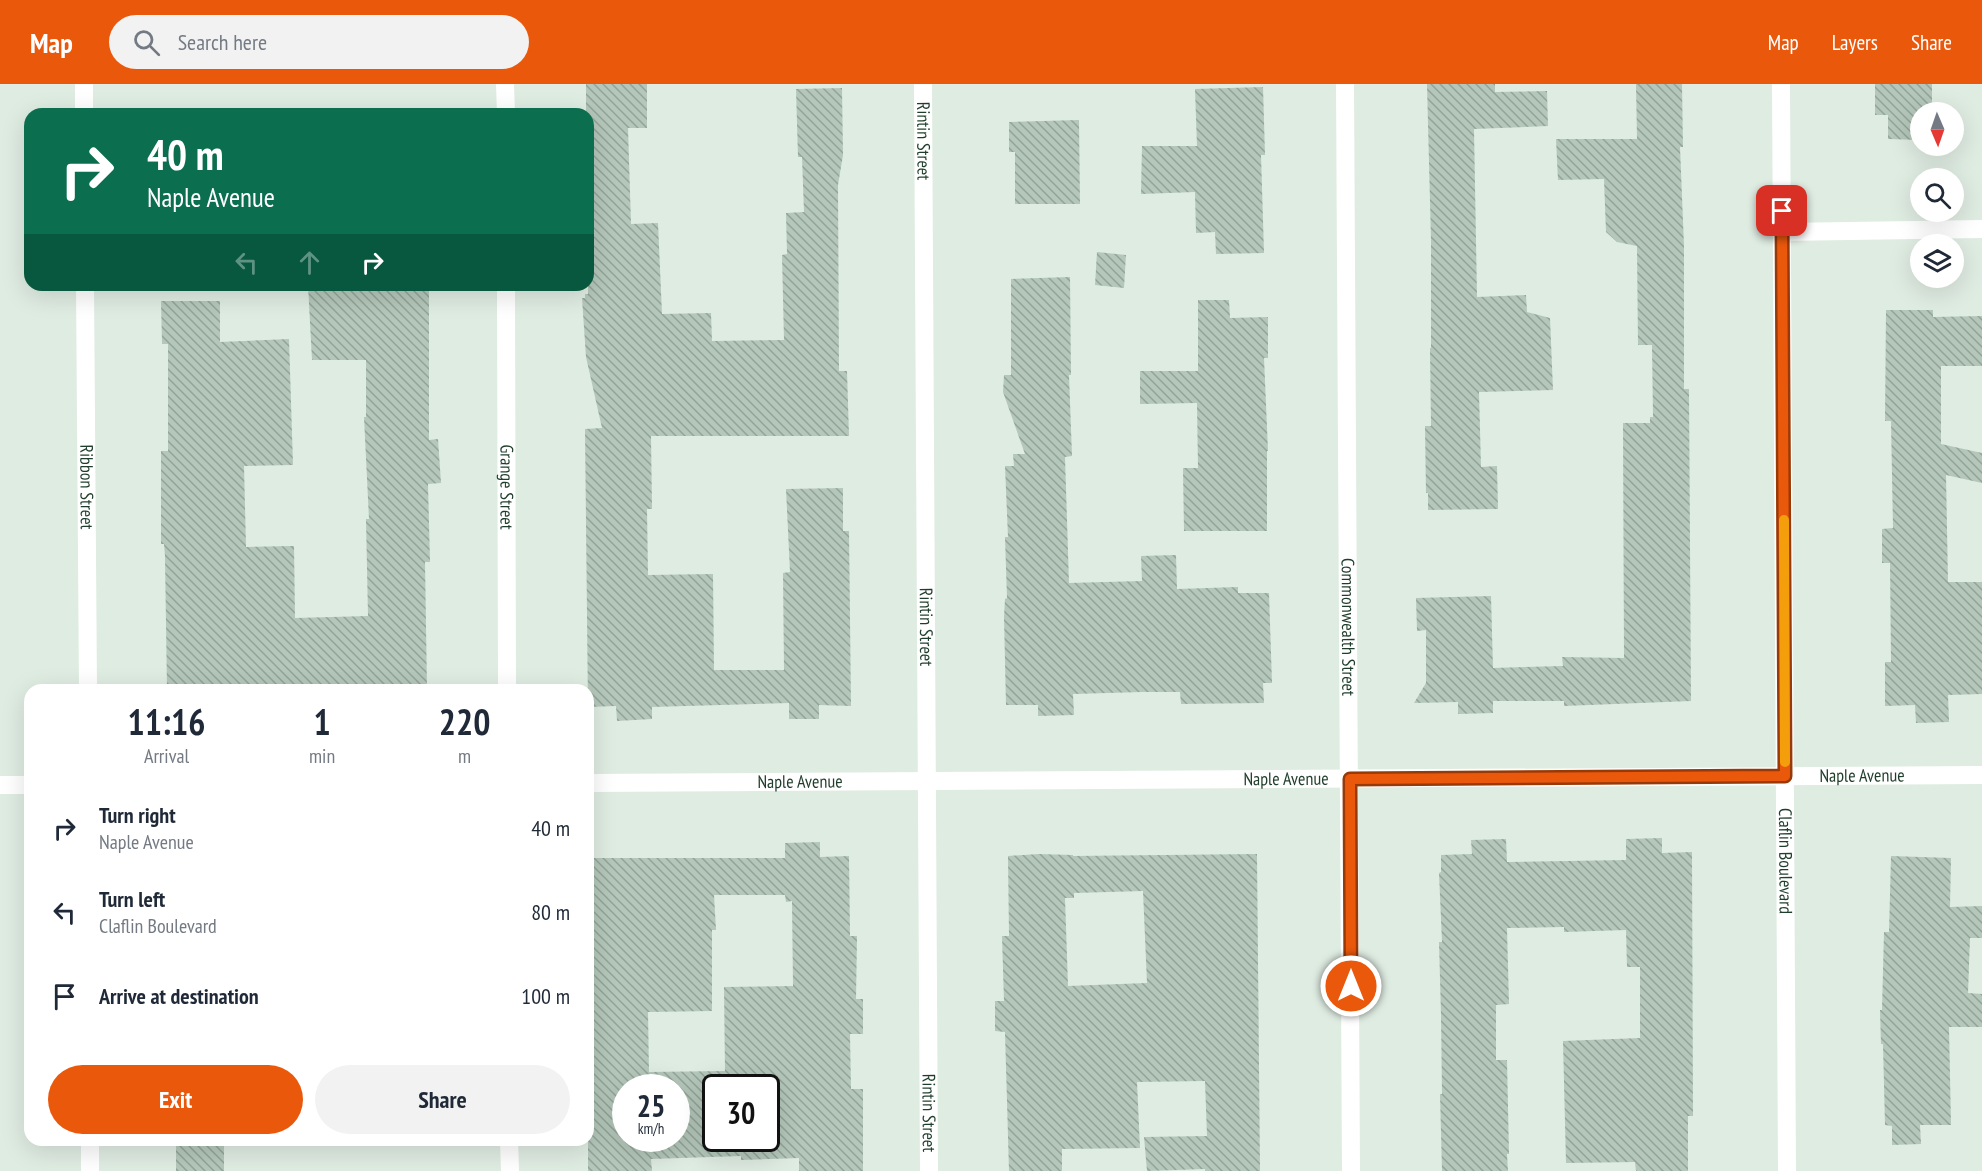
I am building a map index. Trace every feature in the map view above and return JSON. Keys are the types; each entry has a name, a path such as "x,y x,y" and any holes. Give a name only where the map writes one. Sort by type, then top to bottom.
{"street":[{"path":"84,84 84,108"},
{"path":"506,84 506,108"},
{"name":"Rintin Street","path":"923,84 929,1171"},
{"name":"Commonwealth Street","path":"1345,84 1351,1171"},
{"name":"Claflin Boulevard","path":"1781,84 1787,1171"},
{"path":"1782,232 1982,229"},
{"name":"Ribbon Street","path":"85,291 88,684"},
{"name":"Grange Street","path":"506,291 507,684"},
{"name":"Naple Avenue","path":"594,783 1982,776"},
{"path":"0,785 24,785"},
{"path":"90,1146 90,1171"},
{"path":"510,1146 510,1171"}],"building":[{"path":"586,84 647,84 647,128 628,128 631,224 658,223 662,314 711,313 712,341 784,340 782,255 787,254 786,213 804,212 802,157 798,157 796,89 842,88 843,155 838,185 839,371 847,371 849,436 651,436 652,509 647,509 648,575 713,574 714,670 784,670 783,573 790,572 786,489 843,488 843,531 849,531 851,706 819,705 819,719 789,719 789,703 652,707 652,719 617,721 616,706 594,707 594,684 588,684 585,429 602,428 586,357 582,298 585,298 588,291 594,291 594,108 586,108"},
{"path":"1427,84 1495,84 1495,92 1547,91 1548,126 1474,129 1477,297 1526,295 1527,312 1550,318 1553,390 1479,392 1481,467 1497,466 1498,509 1428,510 1425,426 1431,426 1431,241"},
{"path":"1636,84 1682,84 1683,147 1680,147 1684,246 1684,389 1689,389 1691,701 1564,706 1564,701 1493,701 1493,713 1458,714 1458,702 1414,703 1426,683 1426,630 1417,631 1416,598 1491,596 1493,668 1563,666 1562,657 1624,658 1623,423 1650,423 1650,417 1653,417 1652,345 1638,345 1637,246 1617,242 1606,232 1604,179 1558,180 1556,139 1637,139"},
{"path":"1875,84 1932,84 1932,102 1910,102 1910,140 1888,139 1888,115 1875,115"},
{"path":"1263,87 1265,155 1261,155 1264,253 1216,254 1215,232 1196,233 1195,192 1141,194 1142,146 1197,146 1195,89"},
{"path":"1079,120 1080,204 1015,204 1015,152 1009,152 1009,122"},
{"path":"1097,252 1126,255 1124,288 1095,285"},
{"path":"1070,277 1071,375 1069,375 1072,456 1065,457 1069,583 1142,581 1141,556 1176,555 1177,589 1238,587 1238,593 1269,593 1272,683 1263,683 1264,703 1181,704 1180,692 1142,692 1073,694 1074,715 1038,716 1038,705 1006,705 1004,617 1005,599 1007,598 1005,537 1008,537 1005,466 1014,466 1013,454 1025,454 1003,392 1004,375 1011,375 1011,279"},
{"path":"308,291 429,291 429,440 438,439 441,483 428,484 430,562 425,562 427,684 167,684 165,556 164,544 161,544 161,451 168,451 168,344 162,344 161,301 220,301 220,342 289,339 293,465 244,466 246,547 294,546 295,618 368,616 366,519 369,519 364,417 366,417 366,360 312,360"},
{"path":"1198,300 1229,300 1230,318 1268,317 1268,358 1264,358 1268,451 1267,531 1184,531 1183,468 1198,468 1197,403 1140,404 1140,371 1198,371"},
{"path":"1886,310 1933,310 1933,317 1982,316 1982,366 1941,366 1941,444 1982,453 1982,483 1946,475 1948,582 1982,582 1982,694 1948,695 1949,722 1916,723 1915,705 1885,706 1885,662 1891,662 1890,563 1882,563 1882,529 1893,528 1891,421 1885,421"},
{"path":"1662,838 1662,853 1692,852 1693,1116 1688,1116 1688,1171 1636,1171 1635,1162 1566,1163 1563,1041 1640,1038 1640,967 1627,967 1626,930 1564,932 1564,927 1507,928 1509,1004 1496,1005 1496,1060 1507,1060 1508,1171 1442,1171 1439,942 1442,942 1439,873 1441,872 1441,855 1472,854 1471,840 1506,839 1507,862 1626,860 1626,839"},
{"path":"820,842 820,857 849,856 850,936 857,936 856,999 863,999 863,1034 850,1034 851,1089 863,1089 863,1171 799,1171 799,1158 741,1160 741,1156 651,1159 652,1171 588,1171 588,1146 594,1146 594,858 785,858 785,843","holes":["714,895 785,895 786,902 792,901 793,986 724,987 725,1071 649,1072 648,1012 712,1011 712,930 716,930"]},
{"path":"1257,854 1260,1171 1205,1171 1205,1169 1147,1171 1144,1137 1207,1136 1205,1081 1137,1082 1140,1148 1062,1149 1062,1171 1009,1171 1005,1032 995,1031 995,1001 1004,1001 1002,936 1009,936 1008,856","holes":["1143,891 1147,983 1068,986 1065,898 1074,898 1074,893"]},
{"path":"1891,856 1951,858 1950,907 1982,906 1982,938 1970,938 1968,993 1982,994 1982,1027 1949,1027 1951,1125 1920,1125 1921,1144 1892,1145 1892,1126 1885,1125 1880,1010 1882,1010 1884,932 1889,932"},
{"path":"176,1146 224,1146 224,1171 176,1171"}],"slow traffic":[{"path":"1784,520 1785,762"}],"route":[{"path":"1351,986 1350,779 1785,776 1782,211"}]}
